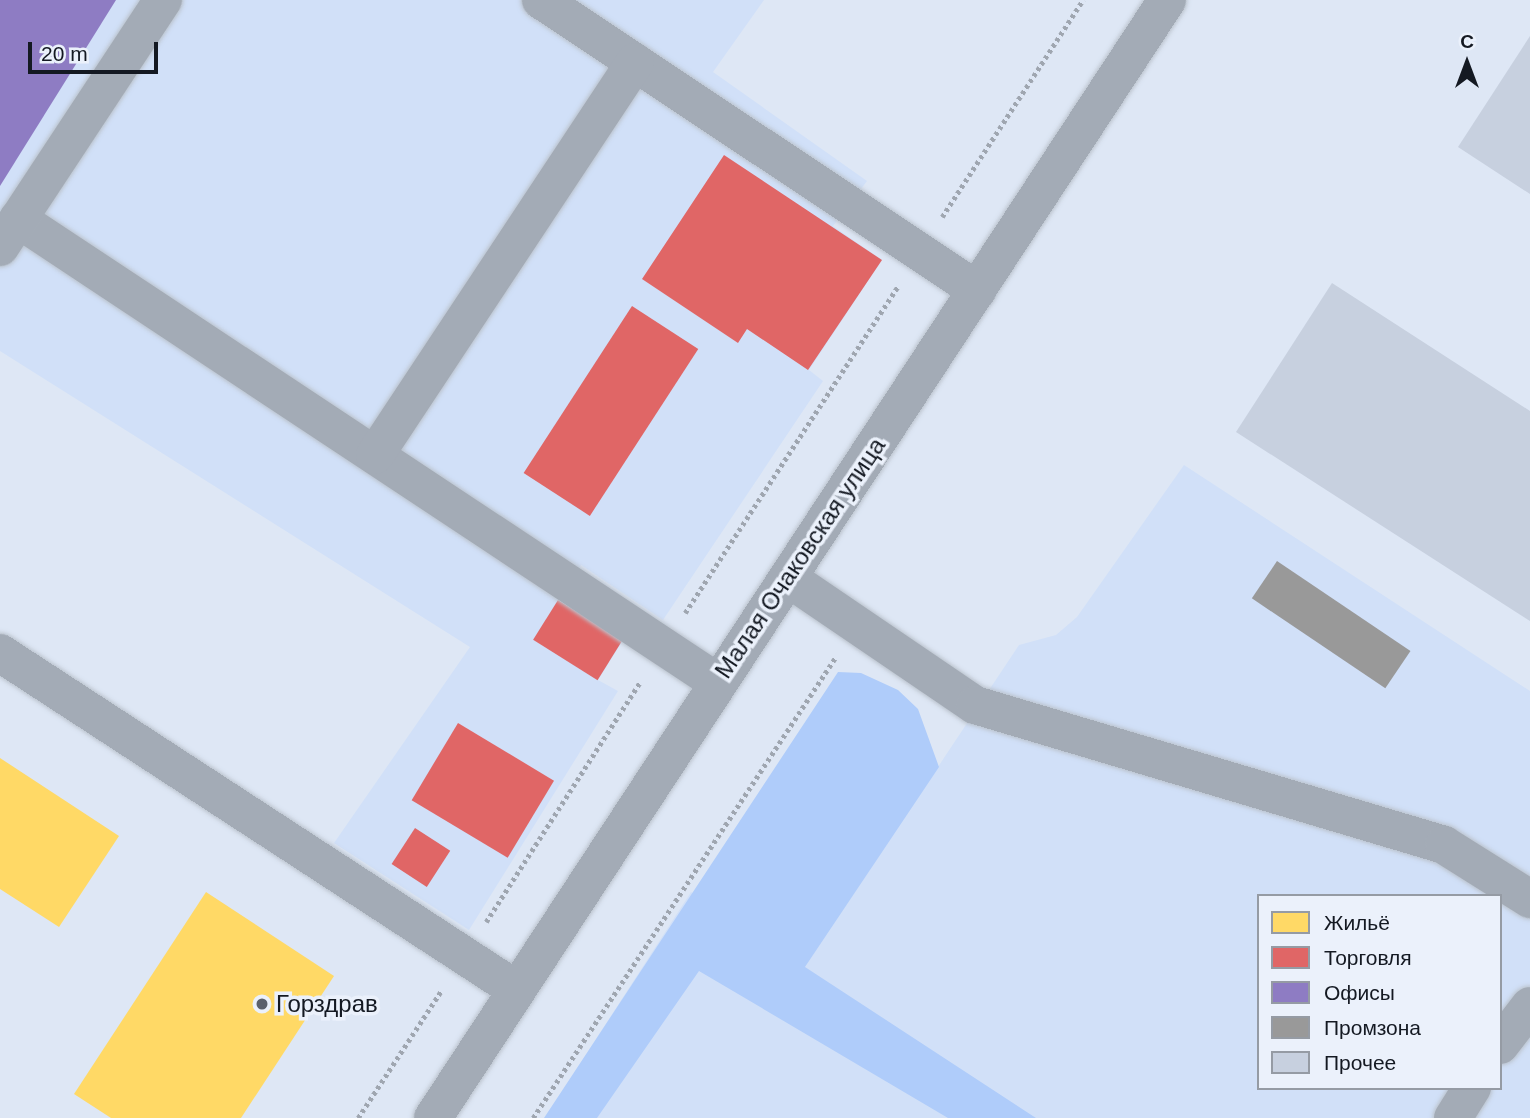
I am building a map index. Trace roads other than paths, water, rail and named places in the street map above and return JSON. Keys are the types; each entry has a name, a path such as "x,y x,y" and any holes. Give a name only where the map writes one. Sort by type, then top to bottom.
{"street":[{"path":"163,0 9,233 375,454 718,682"},
{"path":"541,0 977,289"},
{"name":"Малая Очаковская улица","path":"433,1118 1167,0"},
{"path":"375,454 635,62"},
{"path":"788,578 975,705 1444,845 1530,898"},
{"path":"0,653 517,990"},
{"path":"1502,1042 1530,1006"},
{"path":"1453,1118 1471,1090"}],"place":[{"name":"Горздрав","path":"262,1004"}]}
